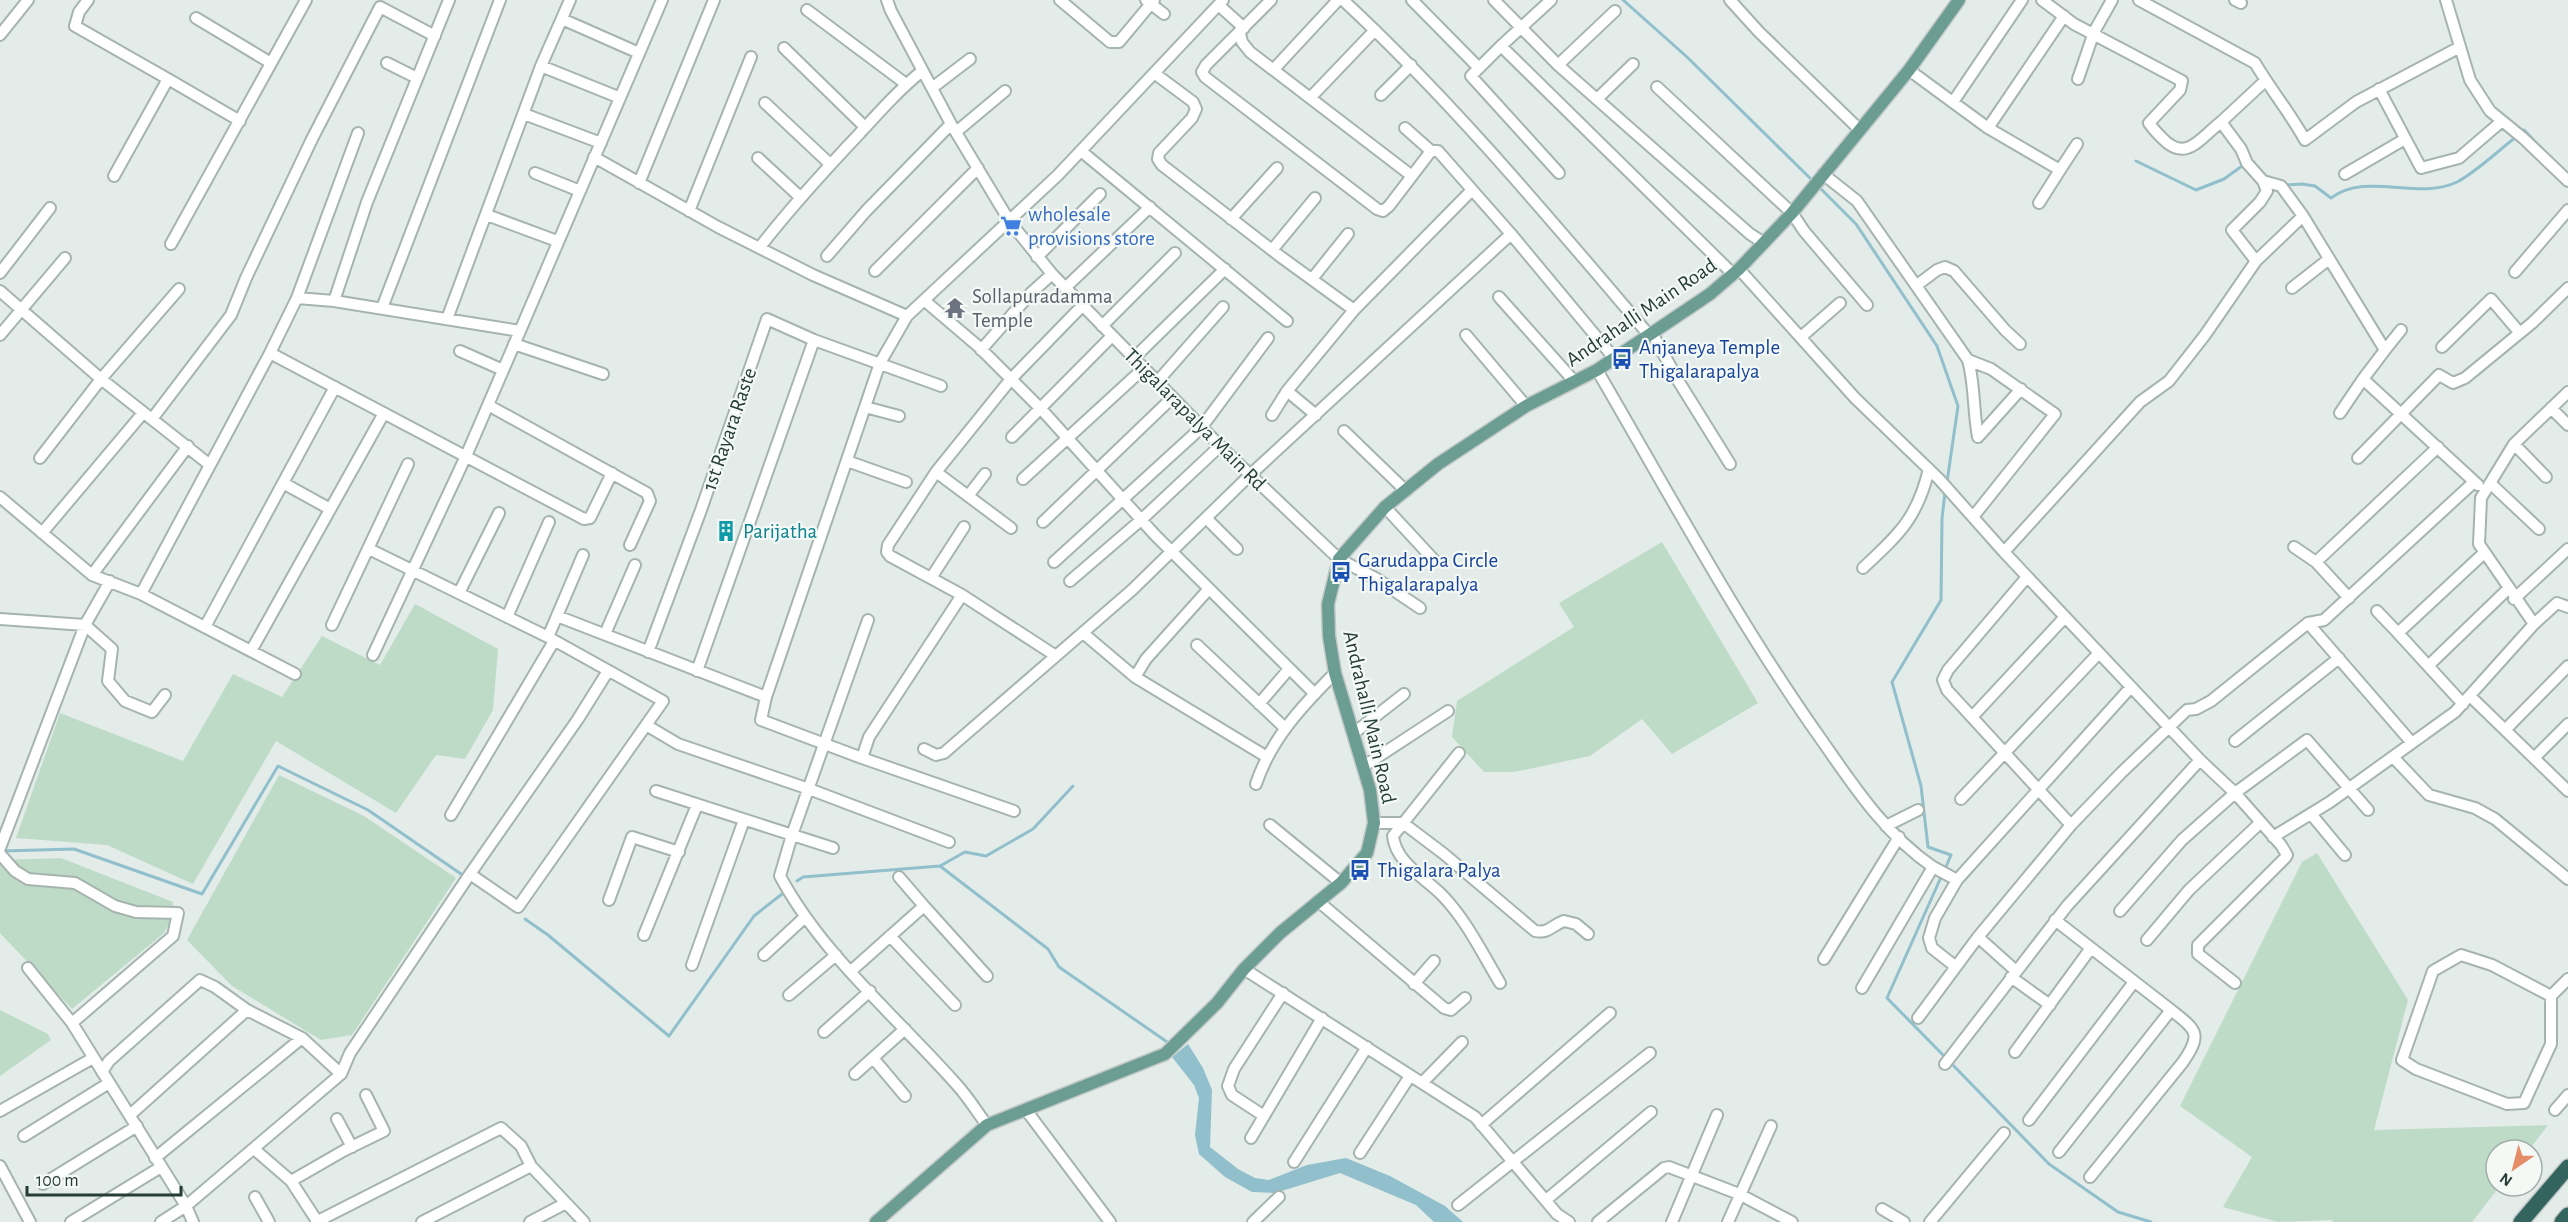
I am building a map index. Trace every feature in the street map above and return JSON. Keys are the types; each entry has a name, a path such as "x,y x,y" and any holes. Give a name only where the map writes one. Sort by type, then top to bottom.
{"highway":[{"path":"2521,1222 2568,1167"},
{"path":"2562,1222 2568,1215"}],"main road":[{"name":"Andrahalli Main Road","path":"876,1222 987,1125 1165,1054 1217,1004 1244,969 1280,933 1341,883 1367,853 1374,823 1370,790 1335,673 1329,636 1328,604 1339,559 1385,507 1438,464 1526,406 1597,370 1710,294 1736,271 1792,213 1909,70 1959,0"}],"street":[{"path":"0,35 28,0"},
{"path":"88,0 79,12 75,26 240,121"},
{"path":"171,244 306,0"},
{"path":"334,300 370,192 449,0"},
{"path":"382,308 500,0"},
{"path":"447,319 541,66 570,0"},
{"path":"639,183 714,0"},
{"name":"Thigalarapalya Main Rd","path":"887,0 953,128 1010,222 1037,257 1156,382 1339,559 1377,579 1420,608"},
{"path":"1060,0 1110,42 1119,42 1150,1 1164,14"},
{"path":"1271,0 1206,65 1202,72 1205,78 1377,209 1383,211 1431,151"},
{"path":"1274,69 1338,0"},
{"path":"1343,0 1411,65 1501,160 1651,334 1730,464"},
{"path":"1412,0 1479,68"},
{"path":"1494,0 1558,65 1750,234 1764,243"},
{"path":"1551,0 1472,76 1559,173"},
{"path":"1731,0 1767,40 1860,130"},
{"path":"1953,102 2022,0"},
{"path":"2042,0 2074,24 2094,32 2182,81 2180,90 2149,123 2171,147 2179,151 2186,149 2221,122 2265,81"},
{"path":"2078,79 2094,32 2112,0"},
{"path":"2139,0 2255,63 2265,81 2292,115 2305,140 2356,102 2460,47"},
{"path":"2446,0 2470,80 2490,111 2568,182"},
{"path":"374,655 466,456 618,97 639,53 658,1"},
{"path":"42,533 148,416 231,315 246,278 312,139 381,3 435,36"},
{"path":"1014,811 761,720 766,697 880,363 907,316 1010,222 1223,5 1242,31 1242,42 1250,52 1412,176"},
{"path":"807,10 906,84"},
{"path":"1558,65 1615,11"},
{"path":"1988,128 2064,16"},
{"path":"196,18 271,63"},
{"path":"562,20 639,53"},
{"path":"1311,97 1375,30"},
{"path":"1502,46 1736,271 1801,337 1855,398 1939,478 2027,577 2200,760 2235,793 2285,850 2285,858 2198,945 2198,954 2235,983"},
{"path":"784,48 865,127"},
{"path":"689,211 751,57"},
{"path":"932,88 970,59"},
{"path":"387,63 417,78"},
{"path":"1597,99 1633,64"},
{"path":"1381,95 1411,65"},
{"path":"541,66 618,97"},
{"path":"1909,70 1988,128 2060,170"},
{"path":"760,247 830,164 906,84 922,71"},
{"path":"1154,74 1193,102 1196,109 1192,118 1160,153 1158,159 1162,165 1354,310"},
{"path":"114,176 168,79"},
{"path":"1657,87 1792,213 1804,231 1867,305"},
{"path":"2379,89 2421,168 2459,158 2502,121"},
{"path":"827,256 866,211 953,128 1005,91"},
{"path":"765,103 830,164"},
{"path":"524,114 600,143"},
{"path":"2221,122 2241,149 2247,163 2263,181 2267,191 2260,202 2232,230 2256,261"},
{"path":"1405,128 1431,151 1438,151 1512,234 1614,358"},
{"path":"141,594 297,298 358,133"},
{"path":"2345,174 2405,139"},
{"path":"2039,203 2077,144"},
{"path":"1082,151 1287,321"},
{"path":"594,158 689,211 813,275 907,316"},
{"path":"758,158 800,197"},
{"path":"875,271 978,168"},
{"path":"1231,219 1277,168"},
{"path":"535,173 580,191"},
{"path":"1818,181 1857,201 1968,360 1978,437 2021,389"},
{"path":"2263,181 2281,186 2303,216 2385,351"},
{"path":"1272,416 1287,392 1354,310 1472,190"},
{"path":"1037,257 1100,194"},
{"path":"1272,250 1315,198"},
{"path":"1065,288 1149,207"},
{"path":"0,273 50,208"},
{"path":"2514,273 2568,210"},
{"path":"487,215 557,241"},
{"path":"2004,552 2140,402 2169,381 2205,335 2256,261 2303,216"},
{"path":"1312,279 1348,234"},
{"path":"924,749 936,755 944,753 1083,633 1172,553 1250,475 1512,234"},
{"path":"1102,326 1175,253"},
{"path":"0,335 65,258"},
{"path":"2292,288 2330,259"},
{"path":"1917,285 1937,270 1945,267 1954,271 2020,344"},
{"path":"1134,358 1225,269"},
{"path":"981,350 1031,293 1052,274"},
{"path":"2358,458 2439,375 2453,383 2465,378 2568,288"},
{"path":"40,458 101,379 179,289"},
{"path":"0,291 101,379 210,465"},
{"path":"1498,297 1574,381"},
{"path":"297,298 334,300 520,331"},
{"path":"2442,347 2492,299 2519,332"},
{"path":"925,301 981,350 1039,407 1065,439 1172,553 1315,694"},
{"path":"1801,337 1840,303"},
{"path":"1056,656 962,595 887,552 888,545 936,472 1011,380 1082,306"},
{"path":"1156,382 1223,307"},
{"name":"1st Rayara Raste","path":"648,652 701,510 767,319 814,340 941,386"},
{"path":"2340,413 2401,330"},
{"path":"1466,335 1526,406"},
{"path":"1011,437 1112,336"},
{"path":"1054,562 1202,428 1268,338"},
{"path":"697,671 814,340"},
{"path":"514,344 603,374"},
{"path":"460,351 503,370"},
{"path":"270,353 584,519 590,518 612,473"},
{"path":"1968,360 1991,369 2055,414 1973,517"},
{"path":"1023,480 1144,368"},
{"path":"1597,370 1794,702 1875,815 1944,873"},
{"path":"2363,379 2474,482 2488,486 2539,529"},
{"path":"205,627 335,387"},
{"path":"1287,392 1316,415"},
{"path":"2534,624 2514,599 2478,544 2481,498 2514,444 2568,392"},
{"path":"1043,522 1172,398"},
{"path":"488,405 647,493 650,501 630,545"},
{"path":"866,406 899,416"},
{"path":"2551,408 2568,425"},
{"path":"251,651 384,412"},
{"path":"1344,432 1406,491"},
{"path":"2514,444 2546,477"},
{"path":"92,575 188,446"},
{"path":"1070,581 1141,520 1220,446"},
{"path":"2316,562 2438,447"},
{"path":"847,460 906,482"},
{"path":"333,625 408,464"},
{"path":"1863,568 1910,519 1919,504 1929,469"},
{"path":"936,472 1011,528"},
{"path":"968,496 984,474"},
{"path":"1918,1018 1978,937 2071,825 2169,727 2187,710 2196,709 2211,701 2308,623 2324,620 2474,482"},
{"path":"283,483 330,509"},
{"path":"0,497 92,575 141,594 295,674"},
{"path":"1385,507 1434,560"},
{"path":"459,593 499,513"},
{"path":"1207,519 1237,549"},
{"path":"507,617 549,522"},
{"path":"931,578 964,527"},
{"path":"2294,547 2316,562 2349,598"},
{"path":"369,549 551,639 663,701 518,907 470,874"},
{"path":"2514,599 2568,549"},
{"path":"2398,633 2484,553"},
{"path":"451,815 551,639 556,616 583,555"},
{"path":"605,634 635,565"},
{"path":"2027,577 1948,670 1943,680 1947,690 2071,825"},
{"path":"1,843 85,625 110,581"},
{"path":"2428,666 2508,589"},
{"path":"1135,677 1146,659 1208,590"},
{"path":"862,758 870,737 962,595"},
{"path":"2273,837 2349,789 2455,712 2534,624 2557,603 2568,607"},
{"path":"2377,611 2428,666 2505,730 2566,785"},
{"path":"556,616 766,697"},
{"path":"1972,717 2065,617"},
{"path":"0,620 85,625 112,649 108,681 124,701 152,712 165,695"},
{"path":"868,620 792,835 780,876 805,917 836,955 959,1087 987,1125"},
{"path":"2308,623 2412,743"},
{"path":"1083,633 1135,677 1267,756"},
{"path":"1197,645 1285,728"},
{"path":"1960,798 2099,653"},
{"path":"2235,741 2339,658"},
{"path":"2505,730 2568,666"},
{"path":"1259,704 1289,669"},
{"path":"161,1222 186,1206 341,1074 350,1053 470,874 578,719 608,670"},
{"path":"1256,784 1267,756 1285,728 1335,673"},
{"path":"1862,988 1944,873 2037,789 2131,687"},
{"path":"1354,733 1404,694"},
{"path":"1364,766 1448,711"},
{"path":"2534,758 2568,724"},
{"path":"646,725 678,744 809,789 949,842"},
{"path":"2120,911 2182,840 2235,793 2307,740 2368,810"},
{"path":"1459,753 1394,836 1394,847 1402,860 1458,913 1500,983"},
{"path":"2393,757 2429,795 2475,808 2496,819 2568,879"},
{"path":"1948,1060 2055,920 2200,760"},
{"path":"656,790 833,848"},
{"path":"644,935 697,805"},
{"path":"1886,826 1918,810"},
{"path":"2311,814 2345,855"},
{"path":"692,964 744,820"},
{"path":"1374,823 1403,823 1444,854 1535,931 1550,930 1564,921 1576,924 1588,933"},
{"path":"2147,940 2189,890 2260,823"},
{"path":"1270,825 1341,883"},
{"path":"609,900 632,837 679,852"},
{"path":"1824,959 1899,837"},
{"path":"0,854 15,871 28,879 75,883 115,906 136,912 178,913 173,936 72,1023"},
{"path":"1944,873 1929,938 1932,948 1956,967"},
{"path":"899,877 987,976"},
{"path":"1318,901 1413,984 1448,1010 1455,1008 1465,998"},
{"path":"850,971 924,906"},
{"path":"764,955 805,917"},
{"path":"2055,920 2171,1010 2190,1026 2195,1034 2195,1044 2091,1177"},
{"path":"890,936 955,1005"},
{"path":"1978,937 2014,974 2049,1005"},
{"path":"2015,1052 2091,948"},
{"path":"789,995 836,955"},
{"path":"2551,996 2492,965 2461,956 2433,971 2402,1060 2416,1069 2506,1104 2524,1103 2551,1044 2551,996 2568,979"},
{"path":"1413,984 1434,961"},
{"path":"28,968 72,1023 186,1206 193,1222"},
{"path":"1244,969 1475,1118 1565,1221"},
{"path":"102,1071 109,1061 200,980 215,987 247,1010 302,1038 341,1074"},
{"path":"2029,1120 2134,982"},
{"path":"824,1032 870,991"},
{"path":"1264,1116 1232,1095 1228,1086 1234,1070 1283,993"},
{"path":"130,1115 247,1010"},
{"path":"2059,1152 2171,1010"},
{"path":"1481,1125 1610,1013"},
{"path":"1251,1138 1322,1018"},
{"path":"855,1074 905,1029"},
{"path":"71,1222 158,1162 302,1038"},
{"path":"1422,1083 1462,1042"},
{"path":"1294,1162 1367,1047"},
{"path":"1458,1205 1650,1053"},
{"path":"0,1111 93,1058"},
{"path":"873,1058 905,1096"},
{"path":"1360,1153 1410,1076"},
{"path":"24,1136 109,1083"},
{"path":"291,1181 384,1131 366,1095"},
{"path":"2555,1110 2568,1095"},
{"path":"1026,1110 1110,1222"},
{"path":"1546,1200 1651,1112"},
{"path":"1672,1222 1717,1115"},
{"path":"337,1119 352,1147"},
{"path":"43,1184 136,1126"},
{"path":"1728,1222 1771,1126"},
{"path":"254,1149 291,1181 317,1222 501,1128 521,1146 531,1166 584,1222"},
{"path":"1930,1222 2004,1133"},
{"path":"0,1166 30,1222"},
{"path":"422,1222 531,1166"},
{"path":"1598,1222 1664,1168 1670,1167 1739,1194 1792,1222"},
{"path":"255,1197 269,1222"},
{"path":"1253,1222 1279,1197"},
{"path":"530,1222 566,1203"},
{"path":"1882,1209 1904,1222"}],"green space":[{"path":"1662,542 1758,703 1672,754 1642,719 1590,756 1514,772 1484,772 1452,737 1457,701 1574,627 1559,603"},
{"path":"415,604 498,649 493,710 465,759 436,755 396,813 276,741 193,884 107,845 16,838 60,713 183,761 233,674 282,697 322,636 380,665"},
{"path":"279,775 364,816 456,878 352,1035 321,1040 232,986 187,940"},
{"path":"2317,853 2408,1000 2374,1130 2548,1125 2538,1138 2484,1138 2484,1198 2491,1198 2472,1222 2334,1222 2331,1220 2278,1222 2223,1207 2252,1157 2180,1106 2302,862"},
{"path":"61,858 173,902 171,920 164,933 72,1009 0,933 0,860"},
{"path":"0,1010 48,1034 51,1040 0,1076"}],"water":[{"path":"1188,1044 1203,1068 1212,1090 1210,1147 1238,1169 1255,1178 1269,1180 1307,1165 1346,1158 1390,1176 1445,1206 1463,1222 1434,1222 1416,1205 1340,1173 1275,1193 1252,1192 1225,1177 1199,1154 1195,1135 1199,1098 1194,1085 1172,1057"}],"waterway":[{"path":"1623,0 1687,57 1813,181"},
{"path":"2521,133 2524,130 2544,151"},
{"path":"2285,185 2315,186 2331,198 2345,190 2360,187 2426,189 2442,187 2464,178 2516,137"},
{"path":"2136,161 2196,190 2224,179 2242,166 2247,169"},
{"path":"1817,185 1856,224 1937,346 1958,406 1947,482"},
{"path":"1945,492 1942,519 1941,600 1892,682 1921,786 1928,847 1951,855 1945,869"},
{"path":"2,851 74,849 202,894 278,766 368,810 464,876"},
{"path":"797,881 803,877 940,866 965,852 986,856 1033,829 1073,786"},
{"path":"940,866 1048,949 1059,967 1170,1044"},
{"path":"1942,875 1887,998 1945,1057"},
{"path":"525,919 548,935 669,1036 754,916 782,894"},
{"path":"1950,1062 2049,1164 2118,1212 2151,1222"}],"place":[{"name":"wholesale provisions store","path":"1011,226"},
{"name":"Sollapuradamma Temple","path":"955,308"},
{"name":"Anjaneya Temple Thigalarapalya","path":"1622,359"},
{"name":"Parijatha","path":"726,531"},
{"name":"Garudappa Circle Thigalarapalya","path":"1341,572"},
{"name":"Thigalara Palya","path":"1360,870"}]}
